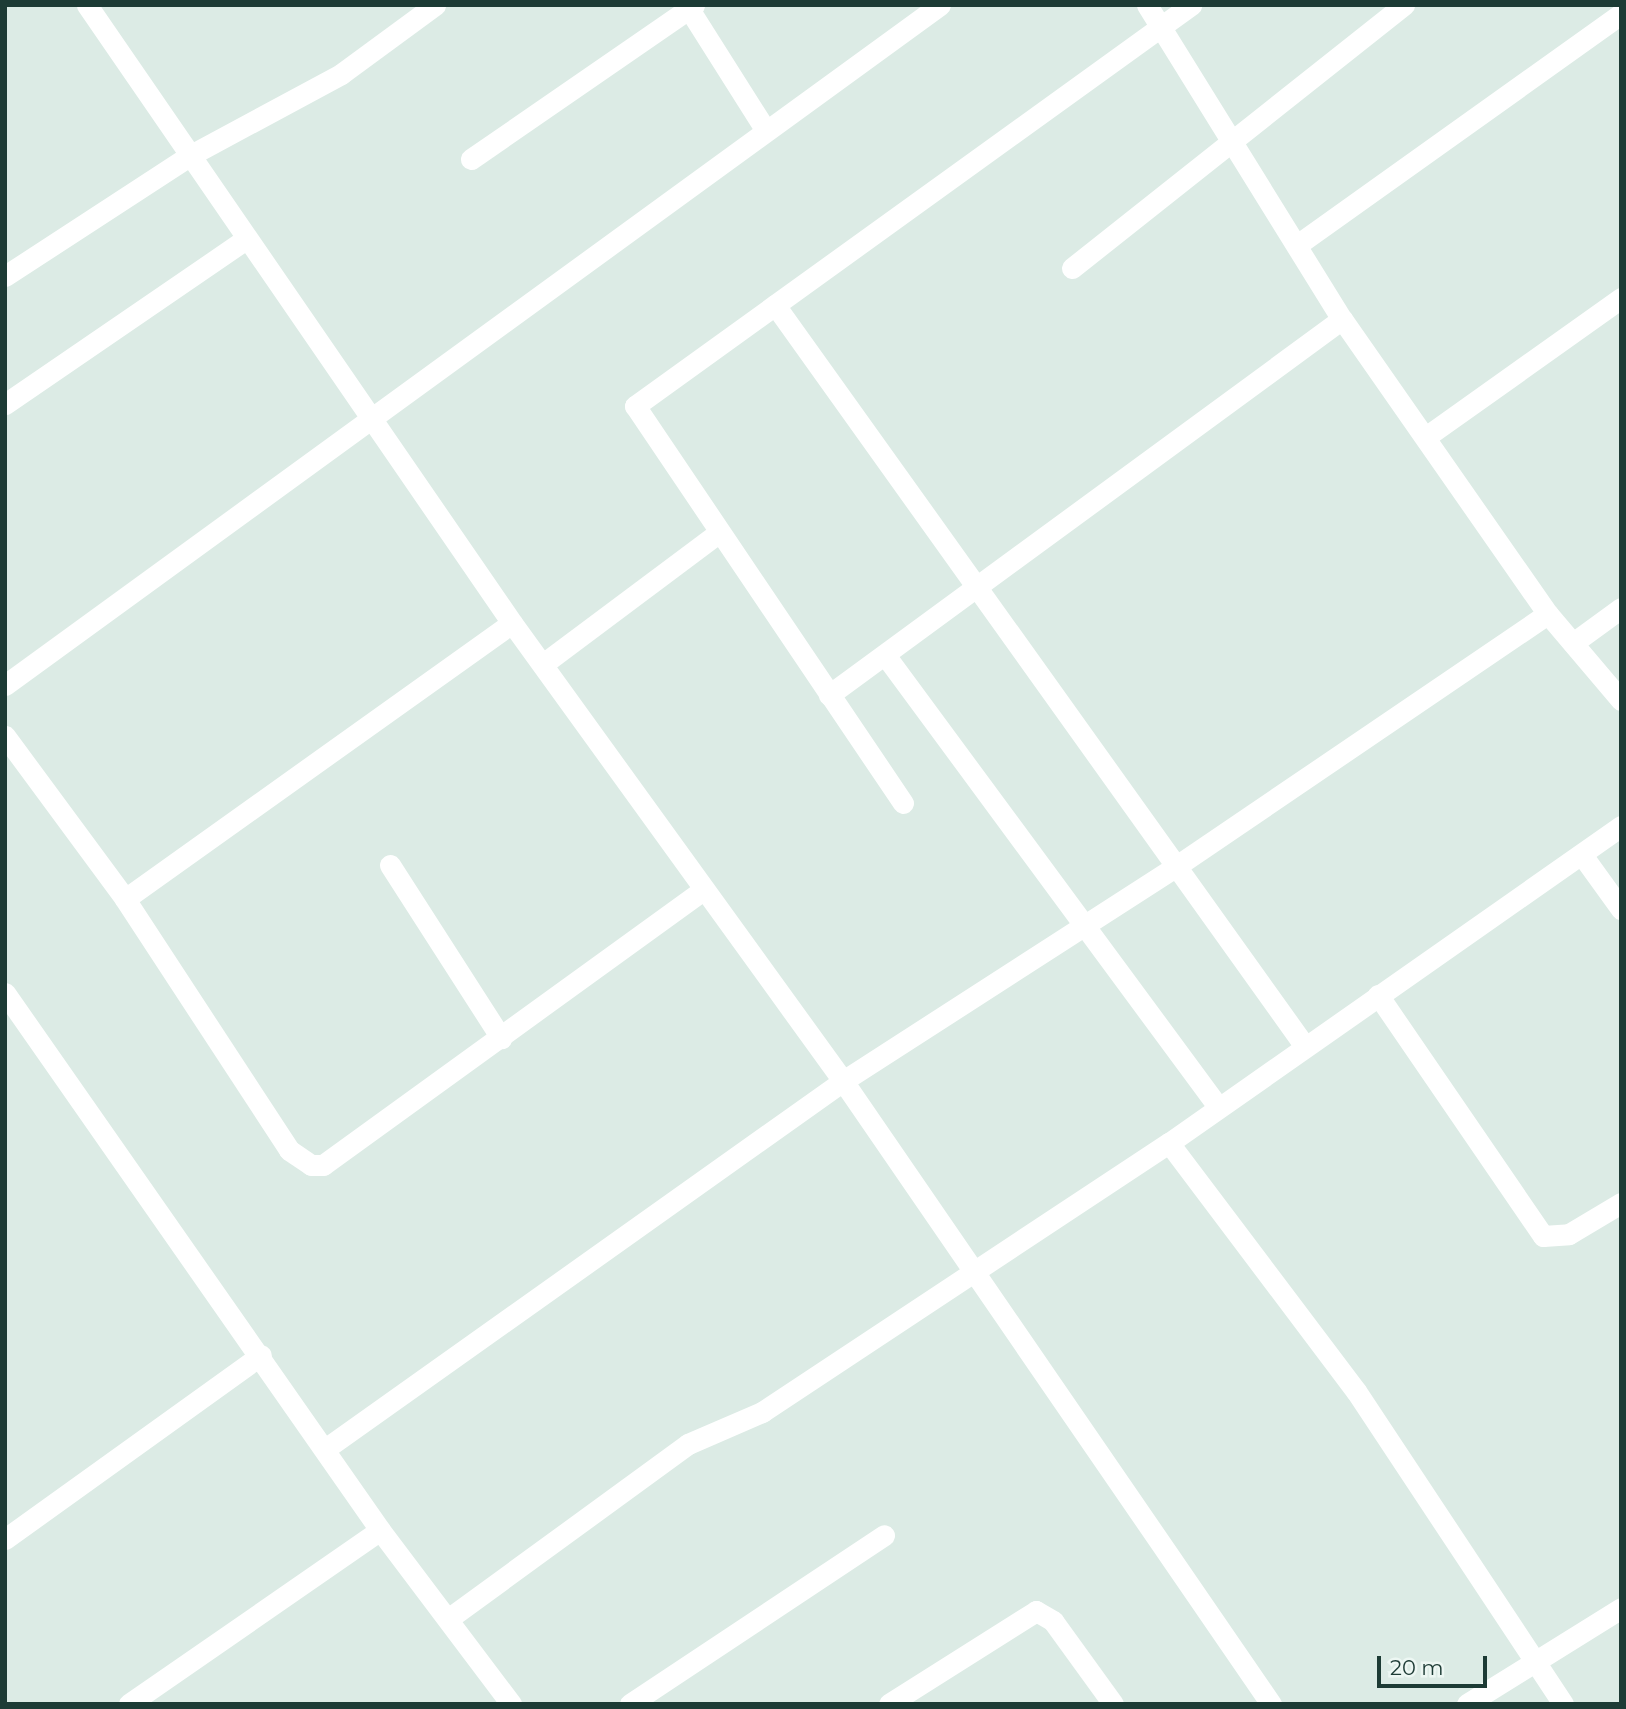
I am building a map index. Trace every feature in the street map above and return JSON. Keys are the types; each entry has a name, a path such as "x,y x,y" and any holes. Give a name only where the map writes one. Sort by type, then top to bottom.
{"street":[{"path":"87,5 188,156 512,623 843,1081 1271,1704"},
{"path":"5,276 188,156 341,74 435,5"},
{"path":"5,685 373,422 940,5"},
{"path":"1147,5 1231,146 1342,319 1427,436 1548,614 1621,701"},
{"path":"903,803 718,533 635,406 1191,5"},
{"path":"1072,268 1231,146 1404,5"},
{"path":"471,159 691,7 766,131"},
{"path":"1297,245 1616,15"},
{"path":"5,404 246,239"},
{"path":"1427,436 1621,298"},
{"path":"775,305 1178,865 1304,1045"},
{"path":"829,695 979,589 1342,319"},
{"path":"543,664 718,533"},
{"path":"1573,643 1621,608"},
{"path":"325,1449 843,1081 1178,865 1548,614"},
{"path":"125,899 512,623"},
{"path":"885,655 1216,1104"},
{"path":"5,736 125,899 289,1150 311,1165 323,1165 704,888"},
{"path":"449,1619 688,1444 762,1412 1169,1143 1216,1104 1621,826"},
{"path":"1582,855 1621,909"},
{"path":"390,865 501,1038"},
{"path":"5,993 261,1355 380,1530 510,1704"},
{"path":"1378,995 1543,1236 1569,1234 1621,1203"},
{"path":"1169,1143 1356,1391 1563,1704"},
{"path":"5,1539 261,1355"},
{"path":"129,1704 380,1530"},
{"path":"630,1704 884,1535"},
{"path":"1466,1704 1536,1665 1621,1608"},
{"path":"889,1704 1036,1611 1053,1621 1113,1704"}]}
